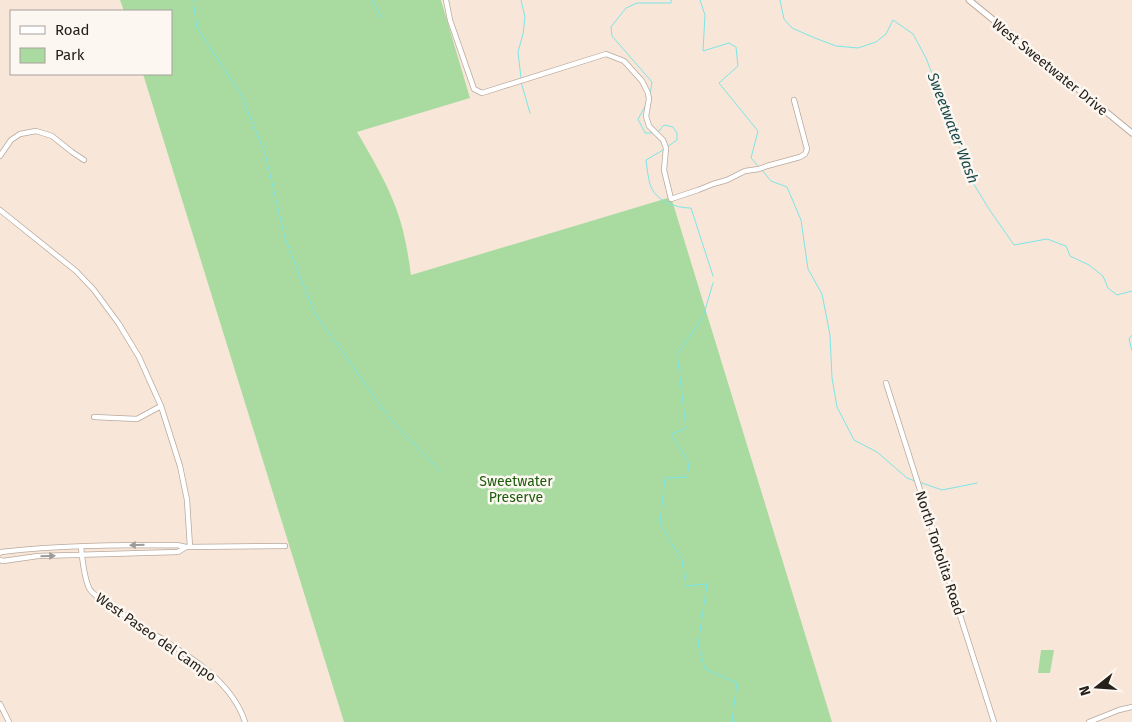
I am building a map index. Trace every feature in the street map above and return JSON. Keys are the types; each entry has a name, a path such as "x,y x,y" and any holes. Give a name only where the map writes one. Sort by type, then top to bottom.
{"street":[{"path":"446,0 450,20 474,89 482,93 606,54 624,61 642,81 648,93 649,99 646,116 649,126 663,140 666,148 664,170 671,199 727,180 745,171 759,169 805,154 807,150 794,100"},
{"name":"West Sweetwater Drive","path":"969,0 1132,134"},
{"path":"0,156 11,140 20,134 36,132 52,136 84,160"},
{"path":"0,210 76,271 94,290 119,324 139,357 160,406 180,466 188,500 188,547"},
{"name":"North Tortolita Road","path":"886,383 994,722"},
{"path":"94,417 137,419 160,406"},
{"path":"0,553 38,548 176,544 188,547 285,546"},
{"name":"West Paseo del Campo","path":"81,547 88,585 93,592 125,616 173,646 211,673 226,687 236,701 245,722"},
{"path":"0,560 38,556 178,552 188,547"},
{"path":"0,704 9,722"},
{"path":"1089,722 1119,710 1132,708"}],"green space":[{"name":"Sweetwater Preserve","path":"120,0 441,0 470,98 357,132 383,178 396,208 405,241 411,275 671,197 832,722 344,722 143,75 172,75 172,10 124,10"},
{"path":"1041,650 1054,650 1050,673 1038,673"}],"waterway":[{"path":"193,0 197,28 240,93 265,153 285,238 314,312 390,419 440,471"},
{"path":"372,0 381,17"},
{"path":"521,0 525,17 518,52 521,78"},
{"path":"650,95 652,82 612,36 611,27 626,8 637,3 671,3 671,0"},
{"path":"700,0 705,15 703,51 729,43 736,47 738,66 719,83 758,131 751,158 759,167"},
{"name":"Sweetwater Wash","path":"780,0 784,19 792,28 836,46 858,48 876,42 886,34 893,20 913,34 926,58 954,130 970,178 1014,245 1047,239 1066,246 1070,256 1089,265 1103,276 1108,288 1117,295 1132,291"},
{"path":"521,82 530,113"},
{"path":"646,105 638,119 645,133 652,133"},
{"path":"656,132 664,125 673,127 677,133 677,140 667,147"},
{"path":"663,150 646,160 650,184 656,195 666,202 679,207 691,208 713,276"},
{"path":"762,170 771,181 787,187 801,220 808,269 822,294 830,335 832,378 837,407 854,440 877,452 907,478 915,481"},
{"path":"713,283 703,317 677,354 686,428 671,434 689,463 687,477 665,478 660,524 682,560 686,586 707,584 698,645 705,669 737,683 732,721 736,722"},
{"name":"Sweetwater Wash","path":"1132,335 1129,339 1132,351"},
{"path":"919,482 942,490 977,483"}]}
